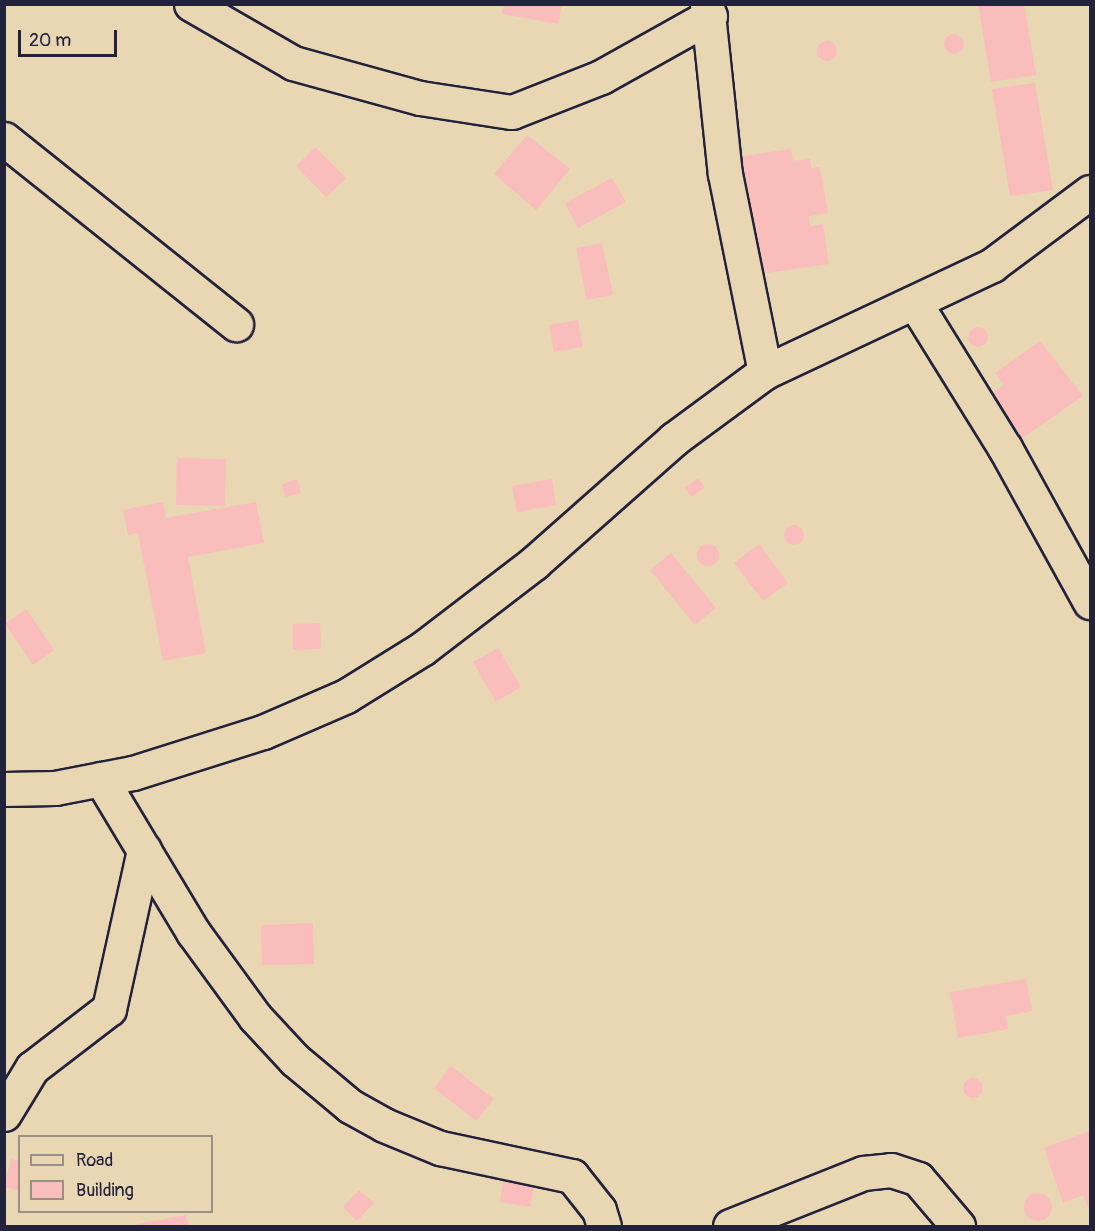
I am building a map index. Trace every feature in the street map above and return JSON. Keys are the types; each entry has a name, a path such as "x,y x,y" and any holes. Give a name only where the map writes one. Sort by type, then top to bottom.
{"street":[{"path":"191,4 293,63 420,98 513,112 601,77 708,10 724,174 765,372"},
{"path":"4,139 236,324"},
{"path":"4,789 55,788 101,779 263,732 346,696 423,648 534,563 674,439 765,372 992,265 1090,192"},
{"path":"915,303 1005,447 1090,602"},
{"path":"101,779 193,932 255,1017 296,1060 350,1106 440,1148 572,1176 599,1210 603,1227"},
{"path":"4,1114 32,1068 109,1009 144,850"},
{"path":"730,1227 863,1173 891,1170 918,1179 958,1227"}],"building":[{"path":"504,4 562,4 558,24 502,14"},
{"path":"978,4 1024,4 1036,75 991,82"},
{"path":"950,34 958,34 964,40 964,48 958,54 950,54 944,48 944,40"},
{"path":"823,41 831,41 837,47 837,55 831,61 823,61 817,55 817,47"},
{"path":"1035,83 1053,190 1010,196 992,89"},
{"path":"527,135 570,169 536,210 494,174"},
{"path":"315,147 346,178 326,197 296,166"},
{"path":"791,149 793,161 810,159 811,168 820,167 828,213 809,216 810,226 823,224 829,264 761,274 757,246 746,248 731,158"},
{"path":"612,178 626,202 578,228 565,203"},
{"path":"602,243 613,295 587,300 576,248"},
{"path":"578,320 583,347 554,352 549,325"},
{"path":"974,327 982,327 988,333 988,341 982,347 974,347 968,341 968,333"},
{"path":"1040,341 1083,396 1021,439 990,395 1004,385 995,373"},
{"path":"177,458 226,459 225,506 176,505"},
{"path":"698,478 705,487 692,497 684,488"},
{"path":"297,479 301,493 285,497 282,484"},
{"path":"552,479 556,505 517,512 512,486"},
{"path":"163,502 166,518 256,502 264,543 188,557 206,653 163,661 138,533 128,535 123,510"},
{"path":"790,525 798,525 804,531 804,539 798,545 790,545 784,539 784,531"},
{"path":"708,544 716,547 719,555 716,563 708,566 700,563 697,555 700,547"},
{"path":"759,544 788,583 763,601 734,563"},
{"path":"671,553 716,608 695,625 650,570"},
{"path":"26,609 54,650 33,665 5,624"},
{"path":"320,623 321,649 293,650 293,624"},
{"path":"498,648 521,687 496,702 473,662"},
{"path":"313,923 314,964 262,965 261,925"},
{"path":"1026,979 1032,1011 1006,1016 1008,1029 958,1038 950,992"},
{"path":"451,1066 494,1099 476,1121 434,1088"},
{"path":"969,1078 977,1078 983,1084 983,1092 977,1098 969,1098 963,1092 963,1084"},
{"path":"1090,1131 1090,1207 1088,1208 1083,1195 1063,1203 1044,1148"},
{"path":"11,1159 18,1161 18,1190 4,1187"},
{"path":"504,1175 535,1181 530,1207 500,1202"},
{"path":"359,1190 374,1203 357,1221 343,1207"},
{"path":"1038,1193 1048,1197 1052,1207 1048,1217 1038,1221 1028,1217 1024,1207 1028,1197"},
{"path":"186,1215 188,1226 138,1226 137,1224"}]}
